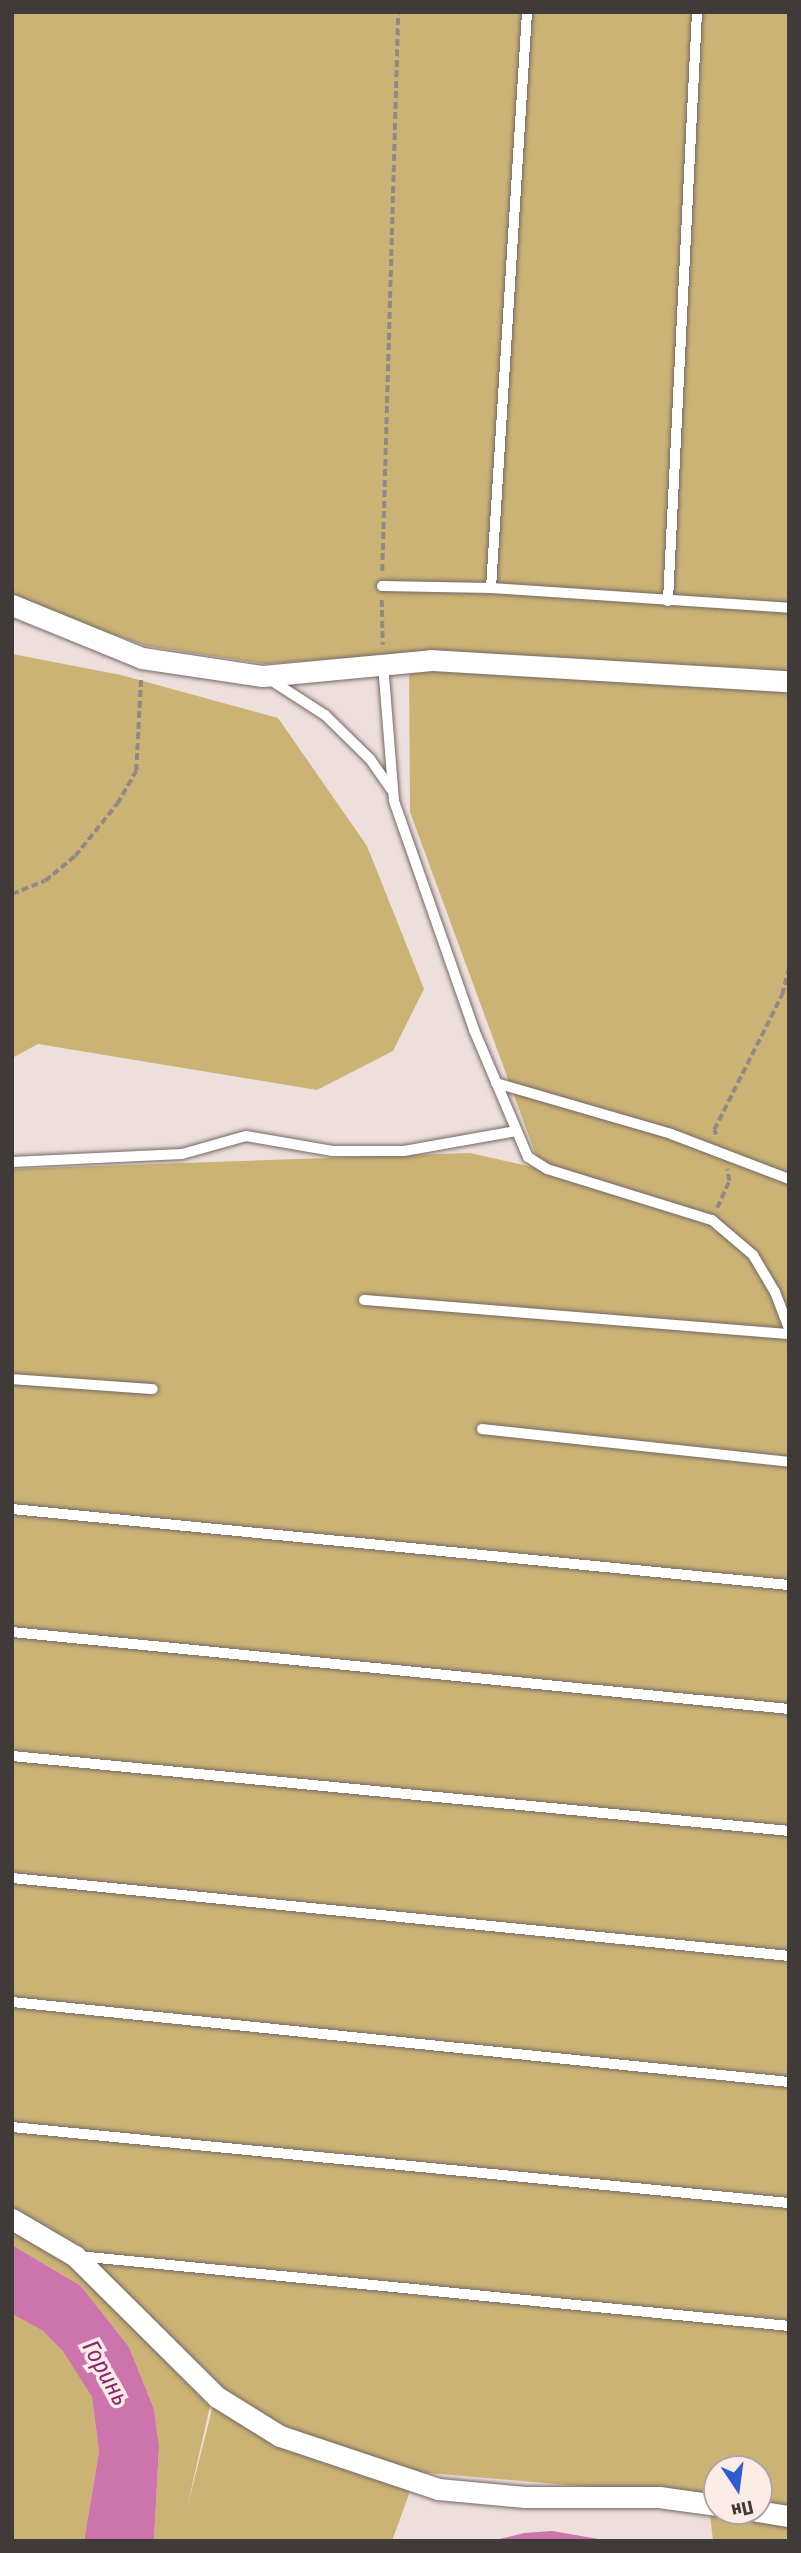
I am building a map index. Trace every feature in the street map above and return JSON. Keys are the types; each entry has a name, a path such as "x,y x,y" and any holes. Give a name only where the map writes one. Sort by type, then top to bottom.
{"street":[{"path":"12,605 142,659 263,676 383,664 493,662 789,681"},
{"path":"12,2219 75,2256 217,2397 280,2436 438,2489 477,2495 659,2497 703,2503"}],"lane":[{"path":"491,588 527,12"},
{"path":"668,601 697,12"},
{"path":"382,586 491,588 789,608"},
{"path":"383,664 393,791 496,1083 528,1157 547,1169 712,1220 754,1255 775,1292 789,1328"},
{"path":"263,676 325,715 370,759 393,791"},
{"path":"496,1083 723,1153 789,1179"},
{"path":"12,1162 182,1154 246,1136 333,1151 404,1152 516,1131"},
{"path":"364,1300 789,1334"},
{"path":"12,1379 153,1389"},
{"path":"482,1429 789,1462"},
{"path":"12,1509 789,1585"},
{"path":"12,1632 789,1709"},
{"path":"12,1756 789,1831"},
{"path":"12,1878 789,1956"},
{"path":"12,2002 789,2082"},
{"path":"12,2127 789,2203"},
{"path":"75,2256 789,2326"}],"path":[{"path":"383,664 382,586 398,12"},
{"path":"12,894 45,881 75,856 117,804 136,771 142,659"},
{"path":"712,1220 729,1181 723,1153 713,1130 782,995 789,966"}],"shaded area":[{"path":"12,12 789,12 789,2541 713,2541 711,2525 773,2525 773,2455 703,2455 703,2497 417,2472 392,2541 154,2541 159,2446 154,2409 129,2347 81,2286 12,2245 12,2229 72,2262 210,2406 187,2508 217,2390 80,2249 12,2208 12,1169 470,1153 541,1169 410,812 409,653 266,664 146,646 12,598"},
{"path":"12,654 121,675 278,718 367,846 424,989 393,1051 317,1090 38,1044 12,1058"},
{"path":"12,2314 43,2331 64,2351 92,2397 99,2452 84,2541 12,2541"}],"water":[{"name":"Горинь","path":"12,2245 81,2286 129,2347 154,2409 159,2446 154,2541 84,2541 99,2452 92,2397 63,2351 43,2331 12,2314"},
{"path":"552,2531 610,2541 491,2541 524,2533"}]}
